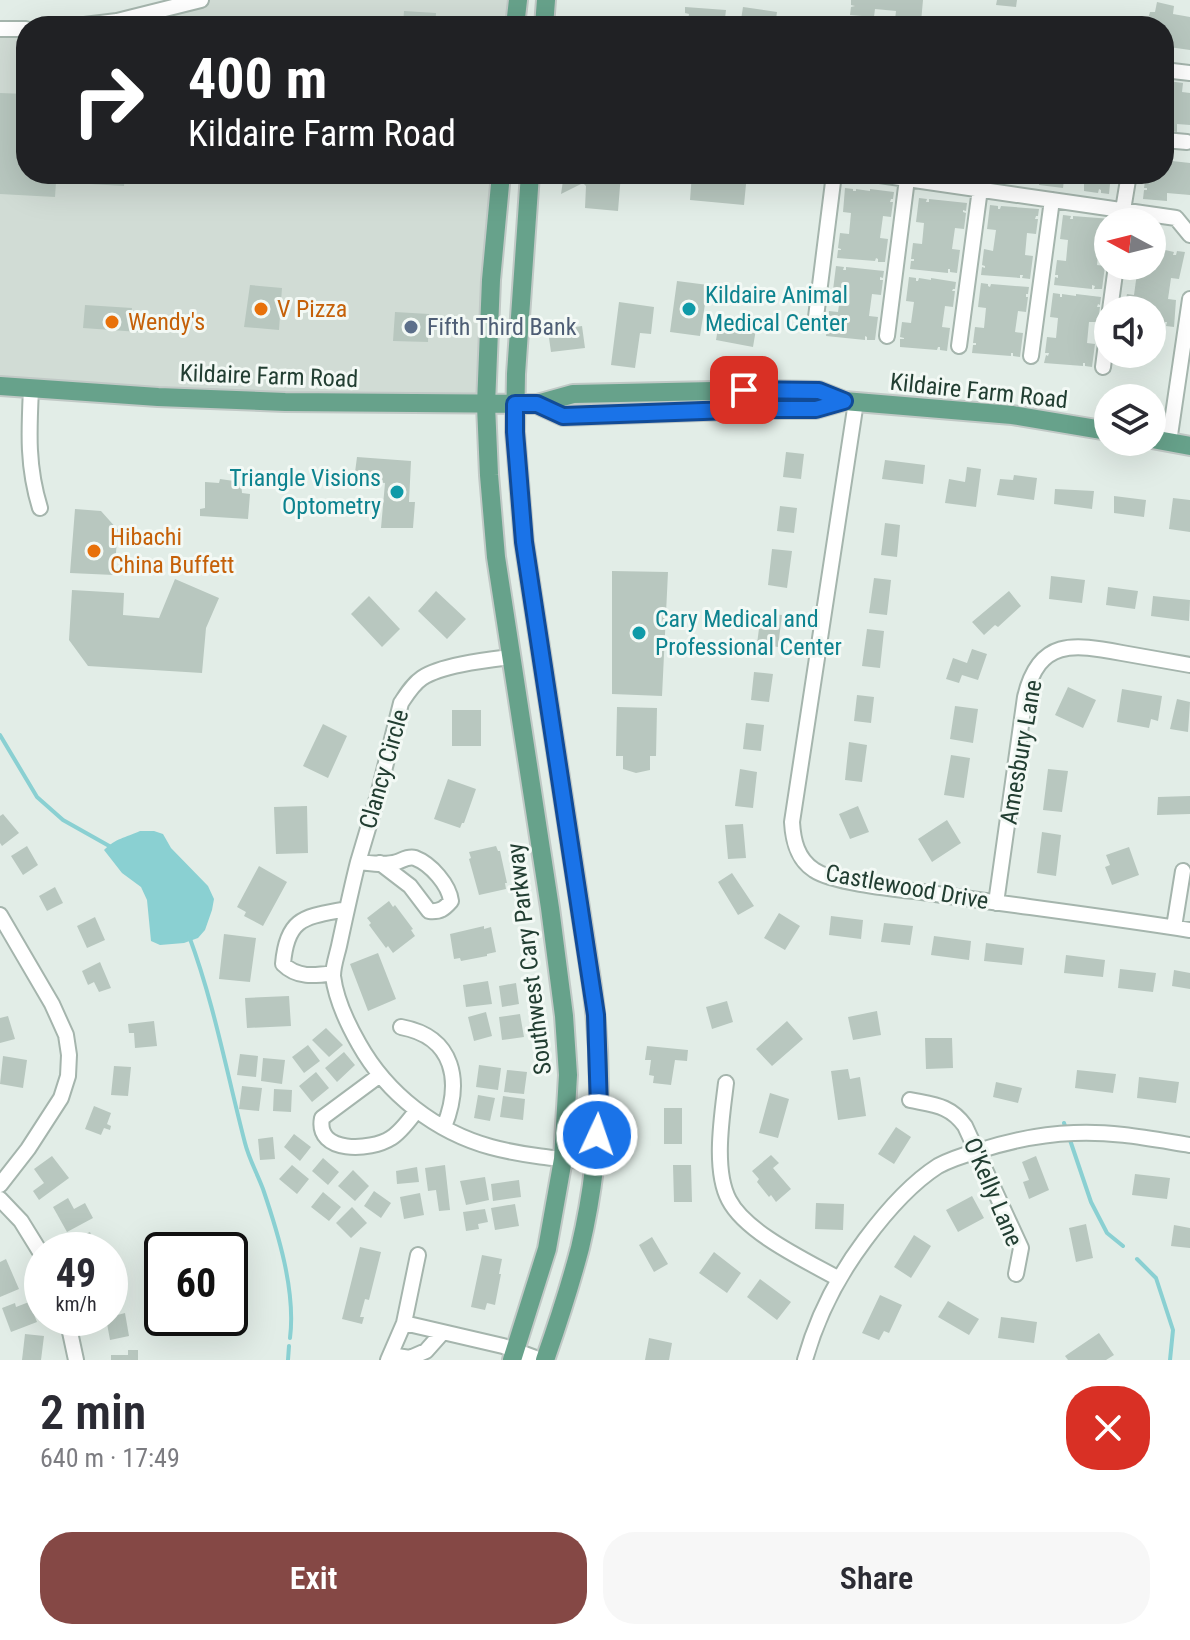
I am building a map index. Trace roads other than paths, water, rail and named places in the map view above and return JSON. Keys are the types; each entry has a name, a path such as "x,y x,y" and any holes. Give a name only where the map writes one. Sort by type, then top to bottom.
{"main road":[{"name":"Southwest Cary Parkway","path":"500,184 491,280 486,434 496,557 550,908 568,1075 563,1159 547,1249 514,1356"},
{"path":"529,184 515,432 524,542 596,1015 599,1107 595,1162 580,1247 562,1310 543,1360"},
{"name":"Kildaire Farm Road","path":"0,386 285,402 486,405 537,404 573,394 819,391 850,401 1012,415 1094,429"},
{"path":"1166,441 1190,446"}],"street":[{"path":"137,16 201,0"},
{"path":"1174,141 1187,142"},
{"path":"815,325 833,184"},
{"path":"887,336 906,184"},
{"path":"944,184 1052,200 1094,210"},
{"path":"1123,208 1127,184"},
{"path":"959,346 980,189"},
{"path":"1031,356 1052,200"},
{"path":"1166,218 1176,218 1190,235"},
{"path":"1166,412 1190,299"},
{"path":"31,389 32,482 40,508"},
{"name":"Castlewood Drive","path":"850,401 792,822 793,836 801,858 823,875 904,890 1190,930"},
{"name":"Amesbury Lane","path":"996,903 1025,697 1033,672 1041,661 1058,650 1079,646 1190,665"},
{"name":"Clancy Circle","path":"511,657 440,669 418,681 401,703 358,862 333,973 347,1025 365,1056 393,1091 417,1110 463,1137 493,1147 595,1162"},
{"name":"Clancy Circle","path":"358,862 395,863 412,857 437,874 449,891 451,901 438,912 429,911 410,886 380,863"},
{"path":"1174,927 1183,871"},
{"path":"333,973 301,975 290,971 283,964 284,951 289,935 306,917 347,909"},
{"path":"0,915 52,1004 66,1035 69,1055 68,1076 61,1098 0,1185"},
{"path":"401,1027 429,1037 448,1057 452,1069 451,1103 444,1127"},
{"path":"380,1075 322,1118 320,1127 324,1136 343,1146 372,1146 393,1138 417,1110"},
{"path":"726,1083 721,1151 724,1187 729,1201 751,1225 772,1241 839,1279"},
{"name":"O'Kelly Lane","path":"910,1100 946,1108 965,1126 1021,1248 1016,1274"},
{"path":"805,1360 821,1314 854,1254 874,1228 924,1176 951,1160 997,1144 1075,1133 1106,1133 1190,1145"},
{"path":"0,1199 28,1232"},
{"path":"418,1255 404,1323 389,1358 410,1358 426,1351 442,1333"},
{"path":"404,1323 464,1335 503,1346 514,1356 543,1360"},
{"path":"71,1336 76,1360"}],"water":[{"path":"140,831 163,834 171,848 208,886 214,899 212,910 205,930 198,938 160,945 151,941 147,900 141,887 122,873 104,850"}],"waterway":[{"path":"0,735 37,797 63,820 111,847"},
{"path":"189,936 213,1013 247,1149 280,1243 288,1282 290,1338"},
{"path":"1070,1140 1091,1202 1107,1233 1123,1246"},
{"path":"1137,1259 1156,1278 1173,1330 1170,1360"},
{"path":"288,1360 289,1346"}],"place":[{"name":"V Pizza","path":"261,309"},
{"name":"Kildaire Animal Medical Center","path":"689,309"},
{"name":"Wendy's","path":"112,322"},
{"name":"Fifth Third Bank","path":"411,327"},
{"name":"Triangle Visions Optometry","path":"397,492"},
{"name":"Hibachi China Buffett","path":"94,551"},
{"name":"Cary Medical and Professional Center","path":"639,633"}]}
